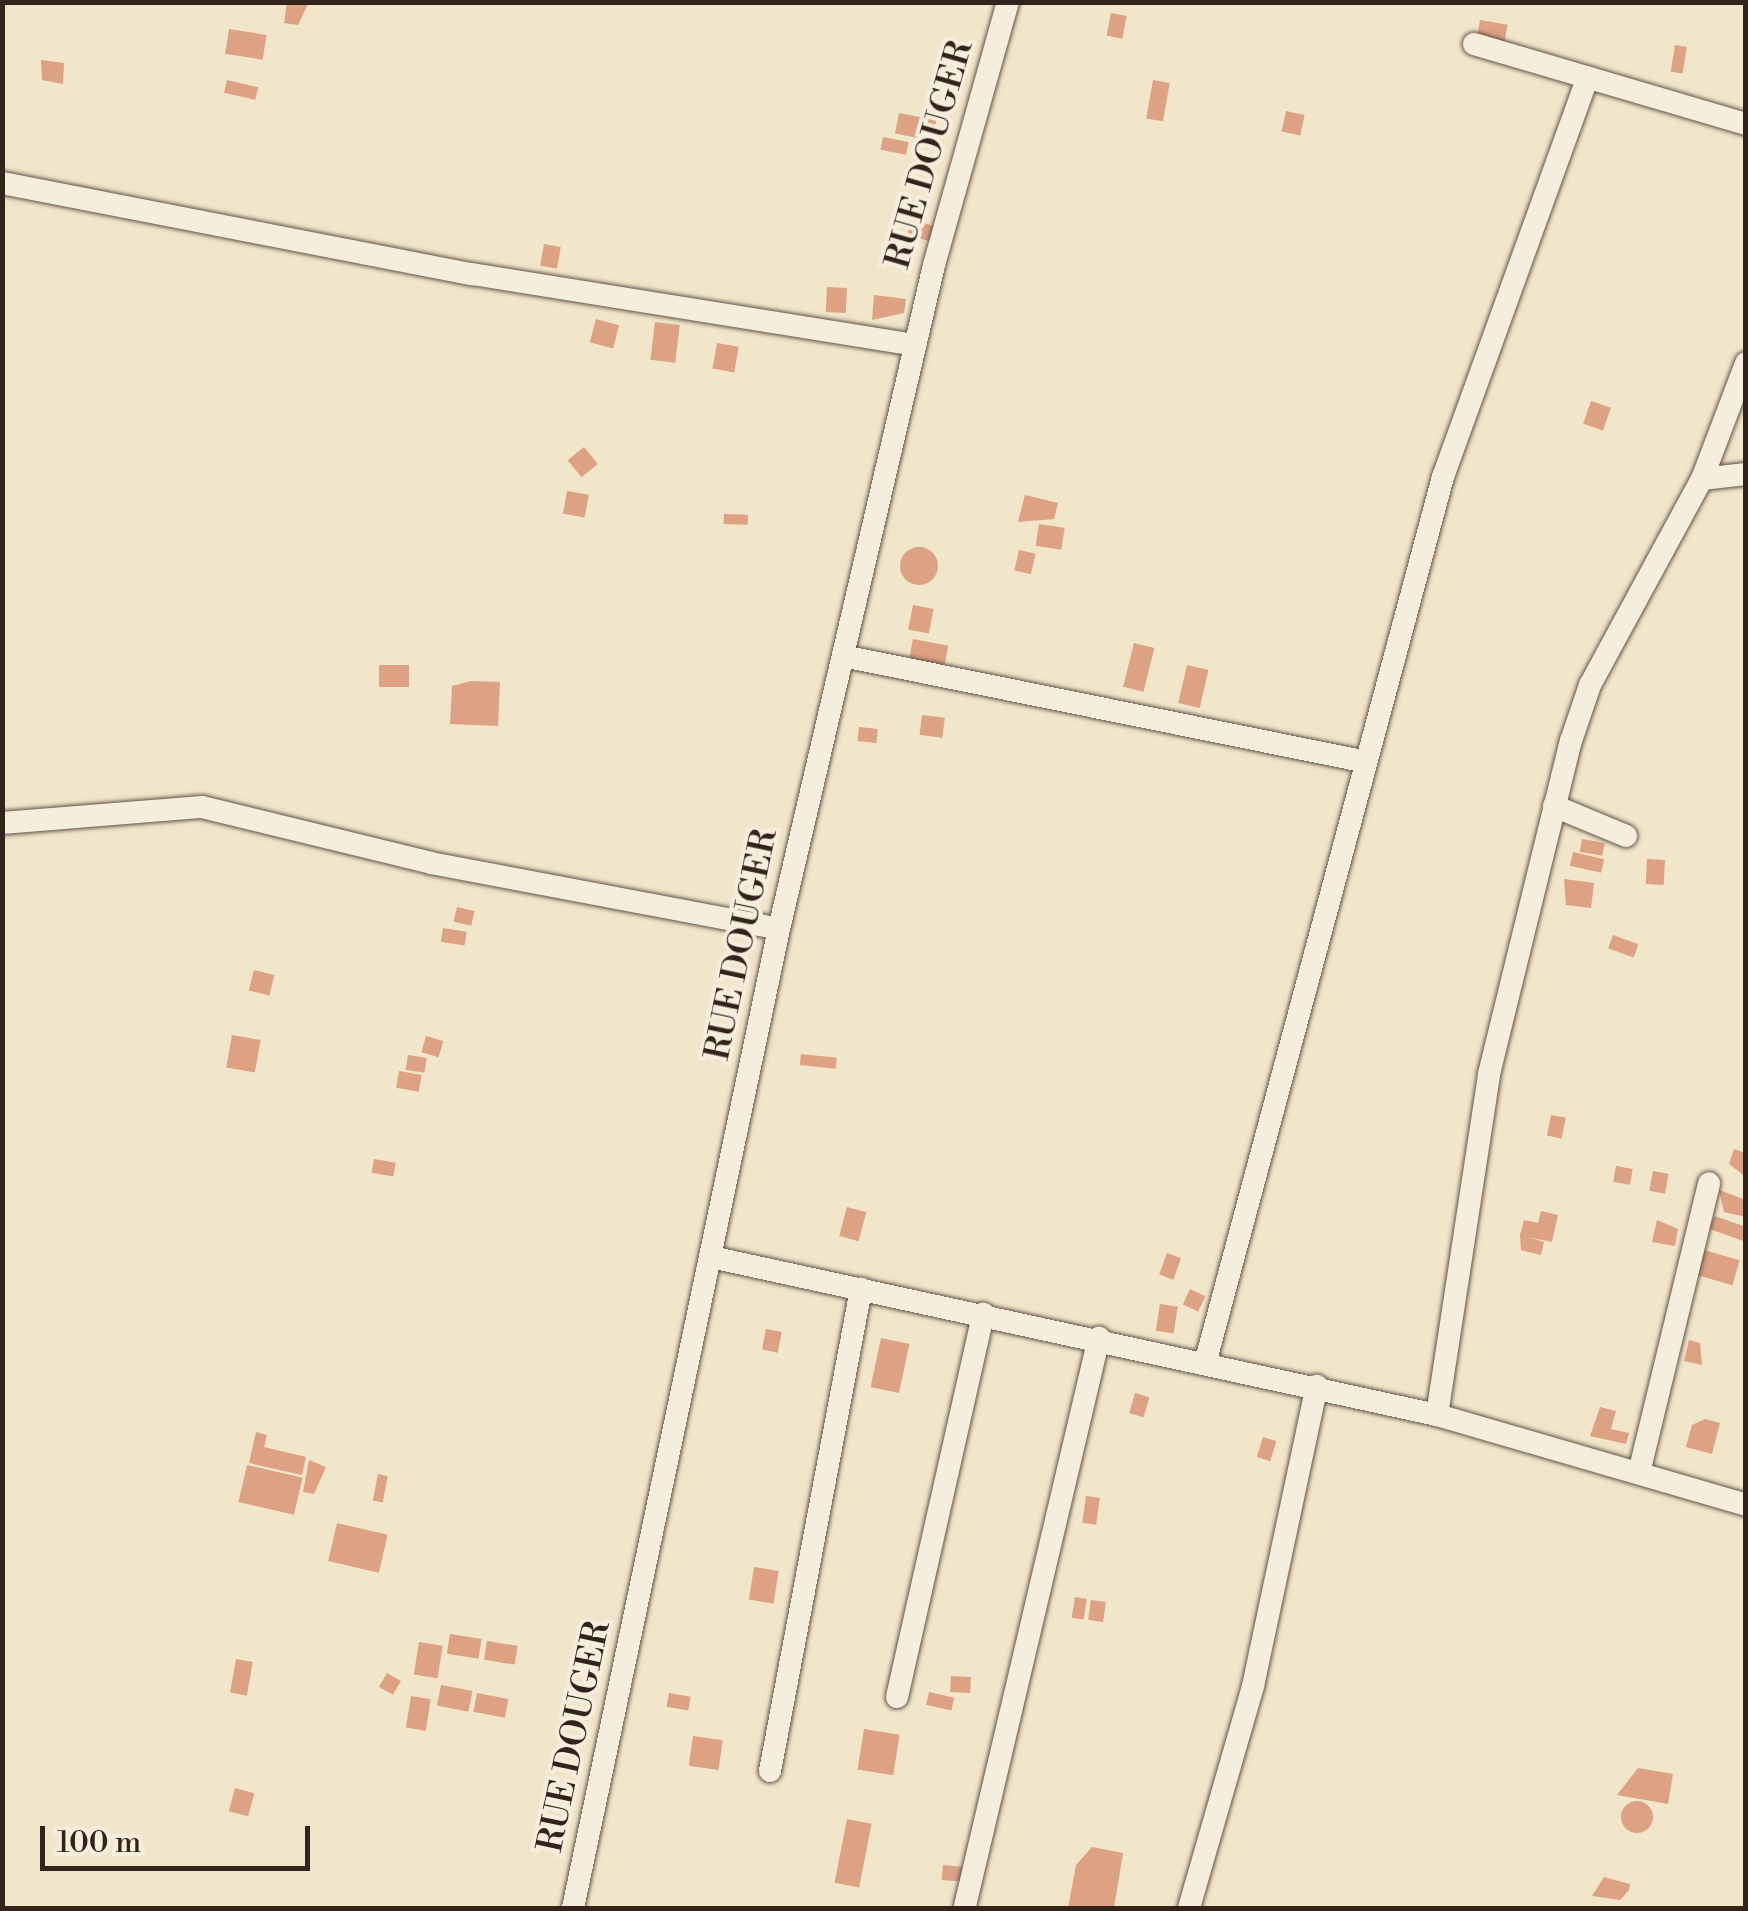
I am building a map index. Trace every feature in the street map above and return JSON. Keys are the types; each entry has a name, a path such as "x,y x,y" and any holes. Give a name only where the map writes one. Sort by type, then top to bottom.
{"street":[{"name":"RUE DOUGER","path":"572,1908 780,929 915,345 1008,2"},
{"path":"1474,44 1746,124"},
{"path":"1206,1360 1362,761 1443,477 1588,77"},
{"path":"2,184 472,274 915,345"},
{"path":"1436,1415 1488,1074 1554,806 1590,686 1702,479 1746,363"},
{"path":"1702,479 1746,474"},
{"path":"844,656 1362,761"},
{"path":"1554,806 1626,836"},
{"path":"2,823 202,808 432,863 780,929"},
{"path":"1640,1473 1709,1183"},
{"path":"711,1257 1317,1386 1436,1415 1746,1505"},
{"path":"770,1771 861,1288"},
{"path":"896,1696 984,1314"},
{"path":"965,1906 1099,1338"},
{"path":"1189,1908 1253,1686 1317,1386"}],"building":[{"path":"287,2 309,2 298,25 284,23"},
{"path":"1111,13 1127,16 1122,39 1107,36"},
{"path":"1480,20 1508,25 1504,43 1477,38"},
{"path":"229,29 267,35 263,60 225,54"},
{"path":"1675,45 1687,47 1683,74 1671,72"},
{"path":"41,60 64,63 63,84 42,80"},
{"path":"227,80 258,87 255,100 224,93"},
{"path":"1153,80 1170,83 1163,121 1146,118"},
{"path":"1286,111 1305,115 1300,135 1282,132"},
{"path":"899,113 936,120 932,141 895,134"},
{"path":"883,137 909,142 906,155 881,150"},
{"path":"911,220 935,226 931,242 907,236"},
{"path":"544,244 561,247 557,269 540,266"},
{"path":"827,287 847,288 846,313 826,312"},
{"path":"874,295 906,299 904,313 872,320"},
{"path":"596,319 619,325 613,348 590,342"},
{"path":"655,322 680,325 675,363 650,360"},
{"path":"717,343 739,347 734,372 712,369"},
{"path":"1591,401 1611,408 1603,431 1583,424"},
{"path":"584,447 598,464 582,477 568,460"},
{"path":"567,491 589,495 585,517 563,514"},
{"path":"1025,495 1058,503 1054,519 1018,522"},
{"path":"724,514 748,515 748,525 724,524"},
{"path":"1039,524 1065,528 1061,550 1036,546"},
{"path":"919,547 932,553 938,566 932,579 919,585 906,579 900,566 906,553"},
{"path":"1019,550 1036,554 1031,574 1014,570"},
{"path":"913,605 934,609 929,634 908,630"},
{"path":"913,639 948,646 944,668 909,662"},
{"path":"1134,643 1154,648 1143,692 1123,687"},
{"path":"379,665 409,665 409,687 379,687"},
{"path":"1187,665 1208,670 1200,708 1178,703"},
{"path":"471,681 500,682 498,726 450,724 452,686"},
{"path":"922,715 945,718 942,738 920,735"},
{"path":"859,727 878,729 876,743 858,741"},
{"path":"1582,839 1605,843 1602,856 1580,852"},
{"path":"1573,852 1604,859 1601,873 1570,866"},
{"path":"1647,859 1665,860 1664,885 1646,884"},
{"path":"1564,879 1594,883 1591,908 1566,905"},
{"path":"457,907 475,911 471,926 454,922"},
{"path":"443,928 467,932 465,946 441,942"},
{"path":"1613,935 1638,944 1634,957 1608,948"},
{"path":"254,970 274,975 269,995 249,990"},
{"path":"232,1035 261,1040 255,1073 226,1067"},
{"path":"426,1036 443,1041 439,1057 421,1052"},
{"path":"801,1054 837,1058 836,1069 800,1065"},
{"path":"408,1055 427,1058 424,1073 406,1070"},
{"path":"399,1071 422,1075 419,1092 396,1088"},
{"path":"1551,1115 1566,1118 1562,1138 1547,1136"},
{"path":"1734,1149 1746,1153 1746,1177 1729,1164"},
{"path":"374,1159 396,1163 393,1177 372,1173"},
{"path":"1616,1166 1633,1169 1630,1185 1613,1182"},
{"path":"1653,1171 1669,1174 1665,1194 1649,1191"},
{"path":"1719,1190 1746,1200 1746,1217 1724,1212"},
{"path":"847,1207 866,1212 859,1241 839,1236"},
{"path":"1541,1211 1558,1215 1552,1242 1528,1237 1544,1242 1541,1255 1521,1250 1520,1235 1524,1220 1538,1223"},
{"path":"1715,1216 1746,1227 1746,1242 1707,1228"},
{"path":"1657,1220 1678,1229 1675,1246 1652,1242"},
{"path":"1704,1250 1740,1260 1732,1285 1697,1275"},
{"path":"1167,1253 1181,1258 1173,1280 1159,1275"},
{"path":"1190,1289 1205,1296 1198,1312 1183,1304"},
{"path":"1160,1304 1178,1307 1174,1333 1156,1331"},
{"path":"766,1329 782,1332 778,1353 762,1350"},
{"path":"881,1338 909,1344 899,1393 871,1387"},
{"path":"1689,1340 1700,1343 1702,1365 1684,1361"},
{"path":"1135,1393 1149,1397 1144,1417 1129,1413"},
{"path":"1600,1407 1616,1411 1611,1429 1629,1433 1626,1444 1590,1436"},
{"path":"1705,1419 1720,1423 1712,1454 1686,1447 1692,1425"},
{"path":"256,1432 267,1435 264,1447 306,1457 302,1475 249,1463"},
{"path":"1263,1437 1276,1441 1270,1461 1257,1457"},
{"path":"309,1460 326,1467 314,1494 303,1492"},
{"path":"247,1465 303,1478 294,1515 238,1502"},
{"path":"378,1474 388,1476 383,1502 373,1501"},
{"path":"1086,1496 1100,1498 1096,1525 1082,1523"},
{"path":"337,1523 388,1535 379,1573 328,1561"},
{"path":"754,1567 779,1571 774,1604 749,1600"},
{"path":"1075,1597 1087,1599 1084,1620 1072,1618"},
{"path":"1091,1600 1106,1602 1103,1622 1088,1620"},
{"path":"450,1634 482,1639 478,1659 447,1654"},
{"path":"487,1641 518,1646 515,1665 484,1660"},
{"path":"419,1642 443,1646 438,1678 414,1675"},
{"path":"236,1659 253,1662 247,1695 230,1692"},
{"path":"387,1673 401,1681 393,1695 379,1687"},
{"path":"951,1676 971,1677 970,1693 950,1692"},
{"path":"441,1685 472,1691 468,1712 437,1706"},
{"path":"929,1692 954,1698 951,1711 926,1705"},
{"path":"477,1693 508,1699 505,1718 473,1712"},
{"path":"669,1693 691,1697 688,1711 667,1707"},
{"path":"411,1696 431,1699 426,1731 406,1728"},
{"path":"864,1729 900,1735 893,1775 858,1769"},
{"path":"693,1736 723,1740 719,1770 689,1766"},
{"path":"1638,1768 1673,1774 1668,1804 1617,1795"},
{"path":"235,1788 254,1793 248,1816 229,1811"},
{"path":"1637,1801 1648,1806 1653,1817 1648,1828 1637,1833 1626,1828 1621,1817 1626,1806"},
{"path":"847,1819 872,1824 859,1888 835,1883"},
{"path":"1092,1847 1123,1853 1114,1908 1068,1908 1076,1865"},
{"path":"943,1865 965,1867 964,1882 942,1880"},
{"path":"1604,1877 1630,1884 1629,1890 1620,1900 1592,1896"}]}
